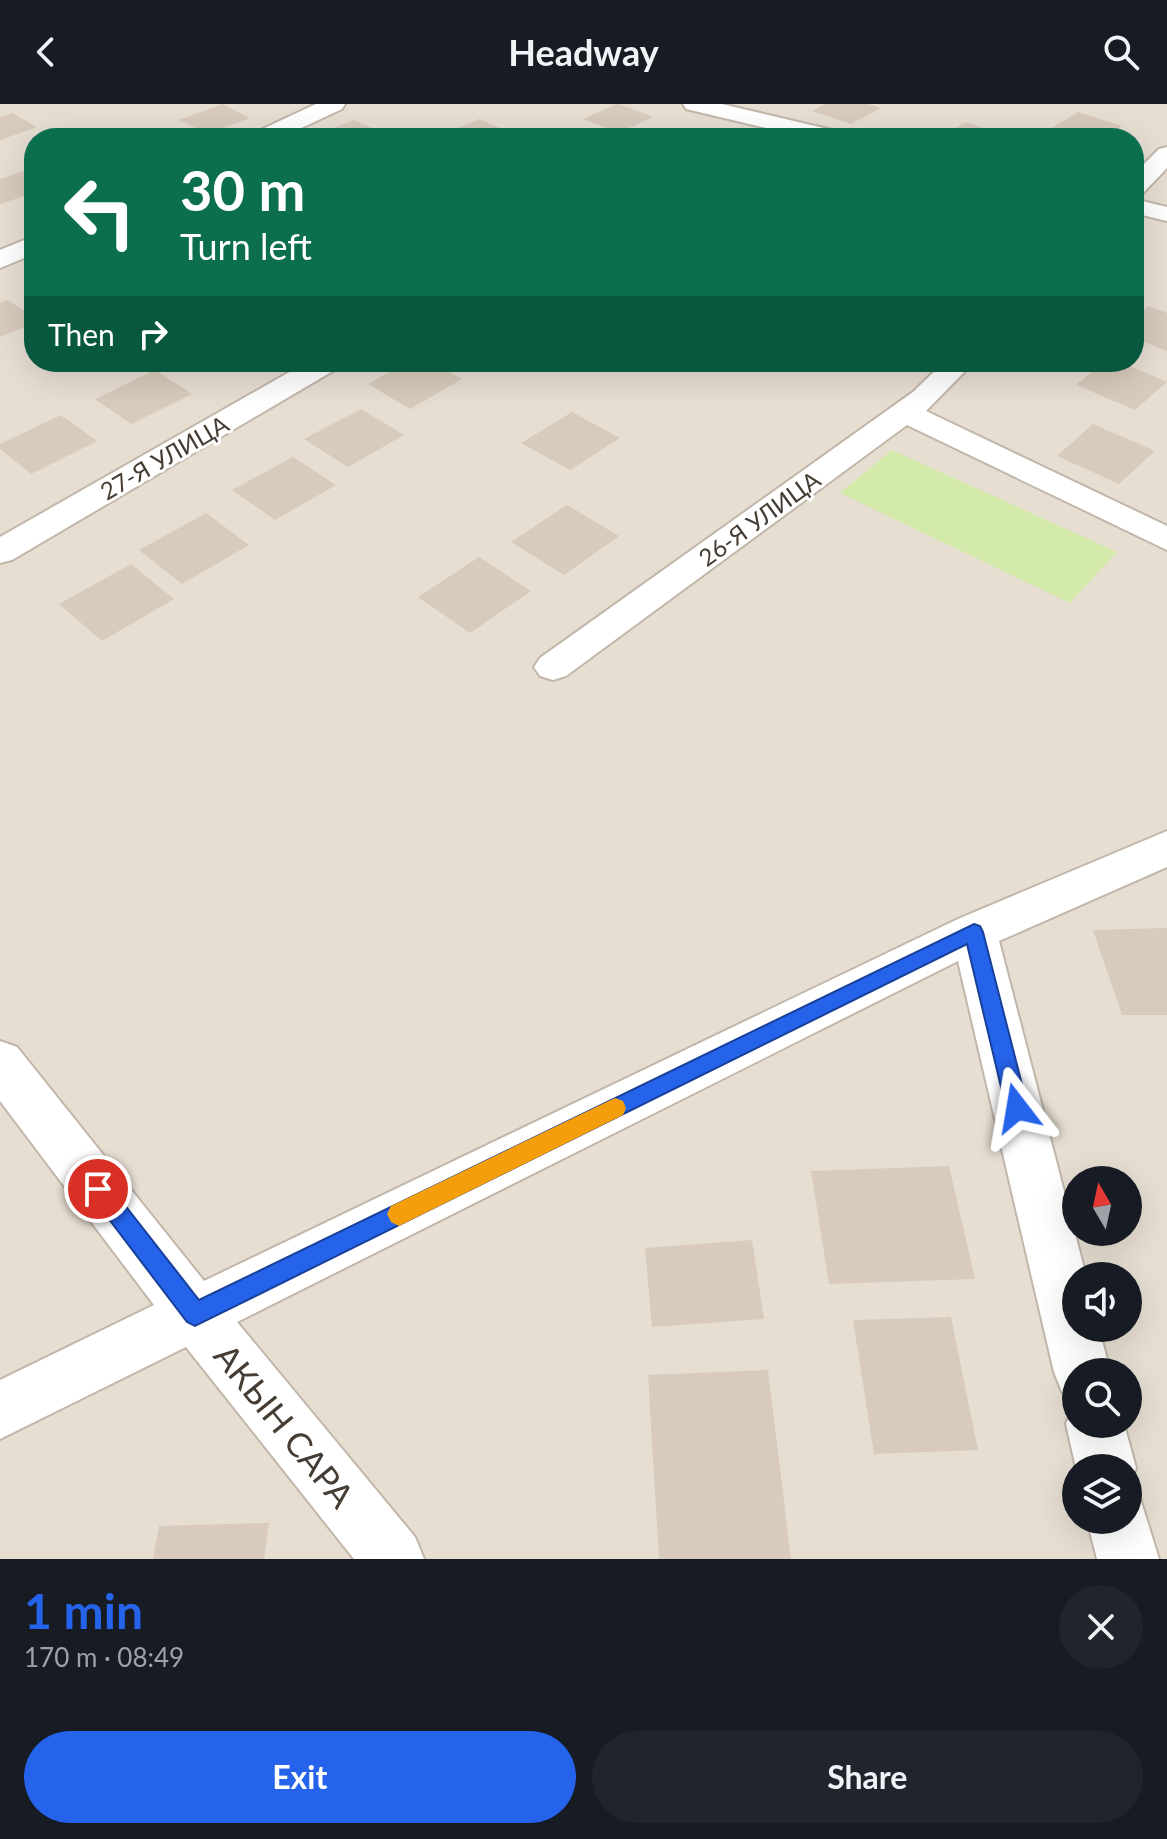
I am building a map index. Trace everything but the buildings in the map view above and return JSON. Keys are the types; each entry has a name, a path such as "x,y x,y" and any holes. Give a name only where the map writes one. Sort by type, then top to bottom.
{"street":[{"path":"283,128 334,104"},
{"path":"694,104 793,128"},
{"path":"731,128 771,104"},
{"path":"1144,178 1167,154"},
{"path":"1144,208 1167,214"},
{"path":"0,260 24,249"},
{"name":"27-Я УЛИЦА","path":"0,552 311,372"},
{"name":"26-Я УЛИЦА","path":"553,667 924,398 950,372"},
{"path":"905,412 1167,539"},
{"path":"0,1410 974,932 1167,848"},
{"path":"974,932 1079,1358"},
{"name":"АКЫН САРА","path":"0,1063 195,1314 393,1559"},
{"path":"1122,1534 1128,1559"}],"shaded area":[{"path":"0,104 1167,104 1167,1559 0,1559"}],"green space":[{"path":"892,450 1117,552 1070,603 840,493"}],"slow traffic":[{"path":"399,1214 615,1108"}],"route":[{"path":"98,1189 195,1314 974,932 1017,1108"}]}
